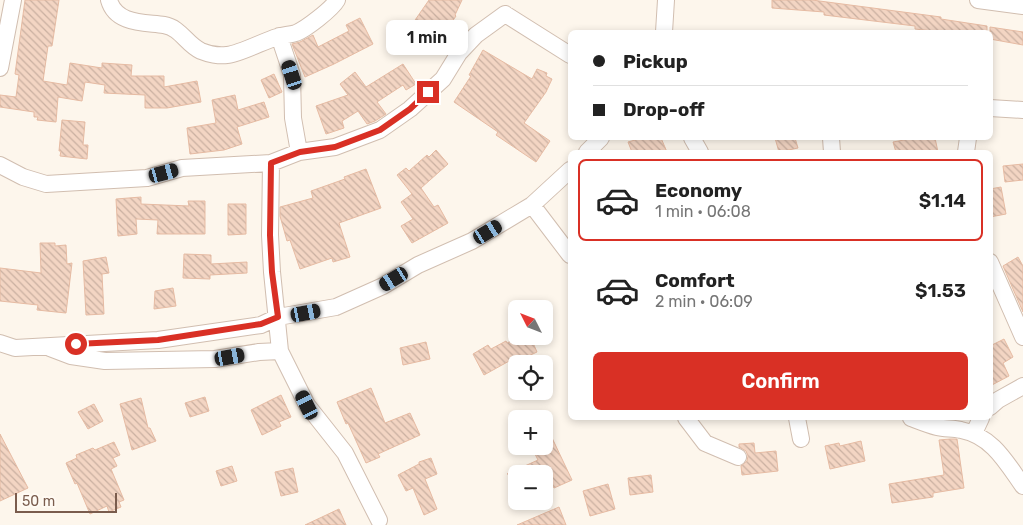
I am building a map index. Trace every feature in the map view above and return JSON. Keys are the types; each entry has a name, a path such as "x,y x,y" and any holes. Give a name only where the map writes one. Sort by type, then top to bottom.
{"street":[{"path":"1,60 13,0"},
{"path":"109,0 110,4 120,15 137,23 165,25 177,29 188,42 200,51 227,55 279,36 296,33 333,7 337,0"},
{"path":"664,30 666,0"},
{"path":"978,0 1023,6"},
{"path":"0,165 23,177 46,184 148,178 182,168 271,163 300,152 335,147 380,130 410,109 443,80 459,53 505,7 568,54"},
{"path":"279,36 292,75 293,118 300,152"},
{"path":"993,108 1023,110"},
{"path":"589,150 599,140"},
{"path":"271,163 270,235 280,351 307,405 346,453 379,520"},
{"path":"0,343 15,348 158,340 261,324 278,317 336,307 383,286 418,265 472,242 532,205 568,172"},
{"path":"532,205 568,252"},
{"path":"993,269 1023,337"},
{"path":"46,346 71,356 105,361 215,359 259,352 280,351"},
{"path":"993,405 1023,386"},
{"path":"687,420 705,444 738,457"},
{"path":"797,420 801,439"},
{"path":"918,420 937,427 960,429 986,439 996,449 1023,486"},
{"path":"974,433 980,420"}],"building":[{"path":"25,0 59,0 52,46 48,46 43,81 67,85 70,63 102,68 102,63 132,65 131,76 164,76 164,87 197,81 201,102 167,108 145,108 145,95 104,93 105,85 85,82 82,101 58,97 56,122 37,120 38,117 34,117 34,112 0,107 0,95 16,97 19,75 15,74"},
{"path":"429,0 462,0 456,16 445,32 439,28 430,40 420,33 423,29 413,23"},
{"path":"772,0 812,0 941,17 941,19 987,26 987,30 924,30 915,29 915,26 824,15 824,12 772,8"},
{"path":"360,18 373,44 305,77 292,44 313,35 318,47 349,31 346,25"},
{"path":"990,27 1023,32 1023,45 993,40 993,30 990,30"},
{"path":"483,50 532,79 537,69 547,73 546,76 552,79 546,92 524,123 550,141 536,162 496,135 498,132 454,102 471,76 469,75"},
{"path":"403,64 416,84 406,90 403,85 377,102 386,114 367,124 358,111 342,121 344,128 326,134 316,106 348,95 340,84 355,72 366,87"},
{"path":"274,74 282,92 269,98 261,80"},
{"path":"235,95 238,110 264,102 269,117 237,127 242,144 224,150 190,154 187,128 216,123 212,100"},
{"path":"62,120 85,122 83,145 88,145 87,159 60,156"},
{"path":"635,140 662,140 666,150 631,150 628,142"},
{"path":"776,140 796,140 798,148 778,150"},
{"path":"935,140 938,150 895,150 893,142"},
{"path":"436,150 448,164 421,188 434,207 438,205 448,223 412,243 401,226 413,219 401,202 412,194 397,175 406,168 409,171 427,155 429,157"},
{"path":"1023,164 1023,180 1005,182 1003,166"},
{"path":"366,169 381,208 339,223 350,257 333,262 332,258 300,269 290,240 287,241 280,216 280,207 313,198 311,191"},
{"path":"1001,187 1006,214 993,216 993,188"},
{"path":"141,197 141,204 189,206 188,201 205,201 205,234 157,234 158,220 136,219 137,234 118,236 116,199"},
{"path":"228,204 246,204 246,234 228,235"},
{"path":"40,243 55,243 55,246 66,245 67,264 72,263 66,313 37,310 38,305 0,301 0,268 41,273"},
{"path":"184,254 211,255 211,264 247,262 247,273 210,275 210,279 183,278"},
{"path":"106,257 109,273 102,274 104,314 86,315 83,261"},
{"path":"1018,257 1023,266 1023,312 1003,266"},
{"path":"173,288 176,306 154,309 155,291"},
{"path":"1004,339 1013,357 1003,363 1009,376 993,384 993,344"},
{"path":"506,341 508,345 534,345 537,352 531,355 508,355 508,362 484,375 473,354 488,345 491,349"},
{"path":"426,342 430,359 403,365 400,348"},
{"path":"371,388 385,423 410,413 420,435 378,454 380,457 366,463 337,402"},
{"path":"281,395 291,417 279,422 281,426 262,435 251,410"},
{"path":"205,397 209,411 190,417 185,403"},
{"path":"141,398 148,428 150,428 156,441 132,450 120,404"},
{"path":"94,404 103,421 88,429 78,412"},
{"path":"0,434 28,488 0,501"},
{"path":"957,439 964,488 933,493 933,497 892,503 889,484 944,475 939,440"},
{"path":"553,440 572,480 554,488 553,465 527,465 538,460 536,455 553,455"},
{"path":"861,441 865,461 830,469 825,446 839,443 840,446"},
{"path":"114,442 120,455 113,458 117,466 111,469 124,500 119,502 121,507 109,512 107,506 90,514 66,463 77,458 76,455"},
{"path":"754,443 755,453 776,451 778,471 742,475 741,466 747,461 748,456 746,451 739,447 739,444"},
{"path":"431,458 437,474 425,479 437,509 424,515 413,488 406,491 398,475 419,464 419,462"},
{"path":"232,466 237,481 221,486 216,471"},
{"path":"293,468 298,492 281,496 275,472"},
{"path":"651,475 653,492 630,495 628,478"},
{"path":"608,484 615,509 590,516 583,491"},
{"path":"559,507 566,525 517,525 553,510"},
{"path":"339,509 346,525 305,525"}],"route":[{"path":"76,344 158,340 249,327 278,317 272,272 270,235 271,163 300,152 335,147 380,130 410,109 428,92"}]}
